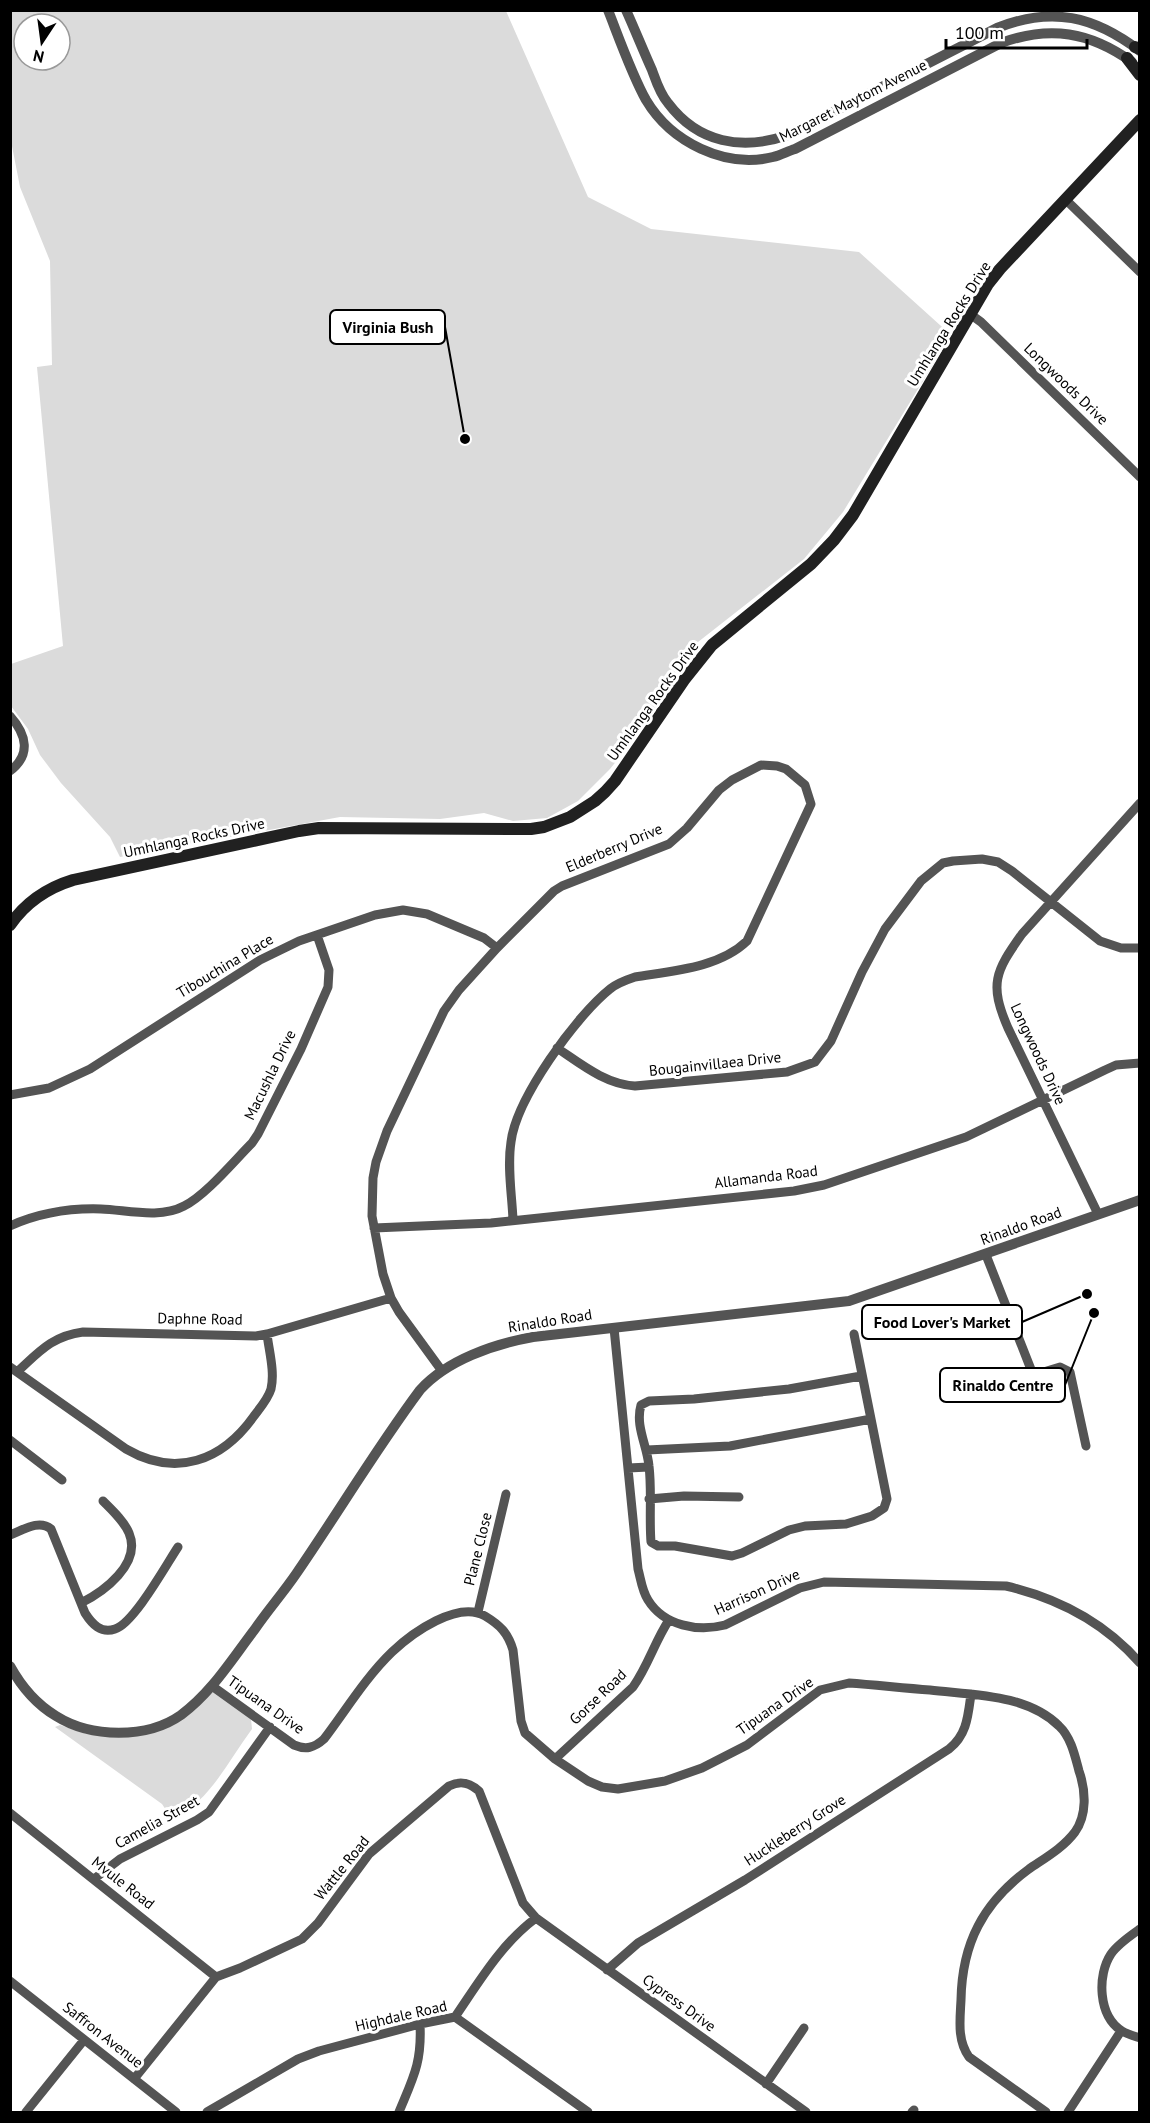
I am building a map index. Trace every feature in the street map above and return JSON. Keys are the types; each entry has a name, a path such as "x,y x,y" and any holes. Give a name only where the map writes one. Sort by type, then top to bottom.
{"main road":[{"path":"1122,55 1140,75"},
{"name":"Umhlanga Rocks Drive","path":"10,925 30,902 65,882 277,835 319,828 531,829 558,822 596,801 615,781 684,680 712,645 811,564 834,540 853,515 969,314 1000,269 1138,124"}],"street":[{"name":"Margaret Maytom Avenue","path":"608,10 646,99 658,117 676,134 698,147 719,156 749,160 774,157 795,148 1001,43 1020,36 1057,32 1076,35 1100,43 1140,67"},
{"name":"Margaret Maytom Avenue","path":"626,10 666,102 694,129 713,138 750,143 770,141 788,135 997,28 1017,20 1038,16 1083,19 1103,27 1135,47"},
{"path":"624,49 640,43"},
{"path":"1122,55 1135,47"},
{"path":"788,135 795,148"},
{"path":"1065,199 1140,272"},
{"name":"Longwoods Drive","path":"969,314 981,322 1140,477"},
{"path":"10,716 19,729 25,747 20,763 10,771"},
{"name":"Elderberry Drive","path":"442,1371 391,1298 383,1274 374,1228 373,1178 387,1131 444,1011 459,990 497,948 546,898 562,886 669,844 687,828 719,790 751,769 761,765 786,769 807,790 812,804 747,940 735,952 722,959 634,977 622,982 600,998 566,1035 515,1123 510,1152 513,1220"},
{"name":"Longwoods Drive","path":"1098,1214 999,1006 996,986 998,975 1007,956 1022,934 1140,803"},
{"name":"Bougainvillaea Drive","path":"557,1048 594,1072 622,1085 647,1086 762,1076 800,1068 815,1062 831,1041 862,972 885,930 910,894 932,870 943,863 953,861 998,862 1100,941 1121,948 1140,948"},
{"name":"Tibouchina Place","path":"10,1095 49,1088 82,1073 260,960 300,941 375,915 403,910 427,914 484,938 497,948"},
{"name":"Macushla Drive","path":"10,1226 24,1220 66,1210 154,1212 172,1210 197,1198 252,1143 258,1134 326,994 330,979 329,969 318,935"},
{"name":"Allamanda Road","path":"374,1228 491,1223 794,1191 824,1185 966,1137 1116,1065 1140,1063"},
{"name":"Rinaldo Road","path":"10,1666 31,1696 55,1716 76,1726 99,1731 139,1731 161,1725 179,1716 212,1686 294,1576 411,1402 428,1380 453,1364 514,1340 849,1301 1140,1200"},
{"path":"986,1255 1029,1368 1034,1374 1041,1374 1060,1367 1070,1372 1086,1446"},
{"name":"Daphne Road","path":"14,1370 51,1342 71,1334 83,1332 243,1336 267,1334 391,1298"},
{"path":"614,1328 638,1569 642,1588 649,1602 669,1620"},
{"path":"14,1370 126,1449 142,1458 157,1462 179,1463 206,1457 224,1448 244,1430 268,1396 272,1377 267,1334"},
{"path":"854,1334 886,1504 881,1511 860,1521 846,1524 795,1528 742,1553 725,1556 683,1547 662,1547 651,1542 649,1472 647,1450 641,1434 639,1410 641,1405 649,1401 694,1399 789,1389 861,1376"},
{"path":"647,1450 730,1446 871,1419"},
{"path":"10,1440 62,1480"},
{"path":"628,1468 649,1472"},
{"path":"629,1479 649,1472"},
{"name":"Plane Close","path":"478,1612 506,1494"},
{"path":"650,1499 684,1496 739,1497"},
{"path":"81,1603 105,1589 124,1567 130,1556 129,1533 103,1500"},
{"path":"10,1535 36,1525 43,1524 51,1529 81,1603 91,1622 104,1630 118,1629 126,1622 178,1547"},
{"name":"Harrison Drive","path":"669,1620 689,1626 712,1628 725,1625 800,1588 824,1582 1006,1586 1032,1592 1093,1622 1112,1634 1140,1664"},
{"name":"Tipuana Drive","path":"212,1686 294,1745 301,1748 317,1746 381,1664 402,1643 444,1616 456,1612 478,1612 504,1629 510,1639 521,1721 525,1732 555,1759 588,1781 618,1789 665,1781 702,1768 747,1745 820,1690 833,1685 849,1683 971,1694 1030,1707 1047,1716 1061,1728 1071,1744 1081,1776 1084,1814 1081,1823 1068,1842 1014,1880 982,1917 967,1950 961,1991 960,2037 969,2057 1046,2112"},
{"name":"Gorse Road","path":"555,1759 633,1686 641,1676 669,1620"},
{"name":"Huckleberry Grove","path":"607,1970 638,1943 745,1880 957,1743 966,1726 971,1694"},
{"name":"Camelia Street","path":"94,1879 120,1859 197,1820 208,1812 270,1726"},
{"name":"Wattle Road","path":"134,2079 216,1977 302,1939 318,1923 369,1854 396,1829 455,1783 463,1782 472,1785 479,1791 523,1903 536,1918"},
{"name":"Mvule Road","path":"10,1813 216,1977"},
{"path":"455,2017 506,1946 521,1929 536,1918"},
{"name":"Cypress Drive","path":"536,1918 806,2112"},
{"path":"1140,1929 1113,1952 1107,1962 1101,1982 1110,2018 1121,2031 1140,2038"},
{"name":"Saffron Avenue","path":"10,1981 176,2112"},
{"name":"Highdale Road","path":"207,2112 297,2059 420,2024 455,2017 588,2112"},
{"path":"399,2112 419,2064 420,2024"},
{"path":"766,2084 804,2028"},
{"path":"1068,2112 1121,2031"},
{"path":"26,2112 84,2040"}],"shaded area":[{"path":"11,10 506,11 588,197 651,229 859,252 951,335 843,512 804,559 698,642 638,734 610,769 578,801 547,818 513,821 484,813 440,819 340,817 120,857 110,837 61,783 40,755 28,729 11,706 11,664 63,646 37,367 52,365 50,261 20,187 11,141"},
{"path":"209,1685 251,1719 252,1729 208,1791 185,1812 172,1819 162,1804 55,1727 60,1725 87,1734 134,1731 182,1715"}],"place":[{"name":"Virginia Bush","path":"465,439"},
{"name":"Food Lover's Market","path":"1087,1294"},
{"name":"Rinaldo Centre","path":"1094,1313"}]}
